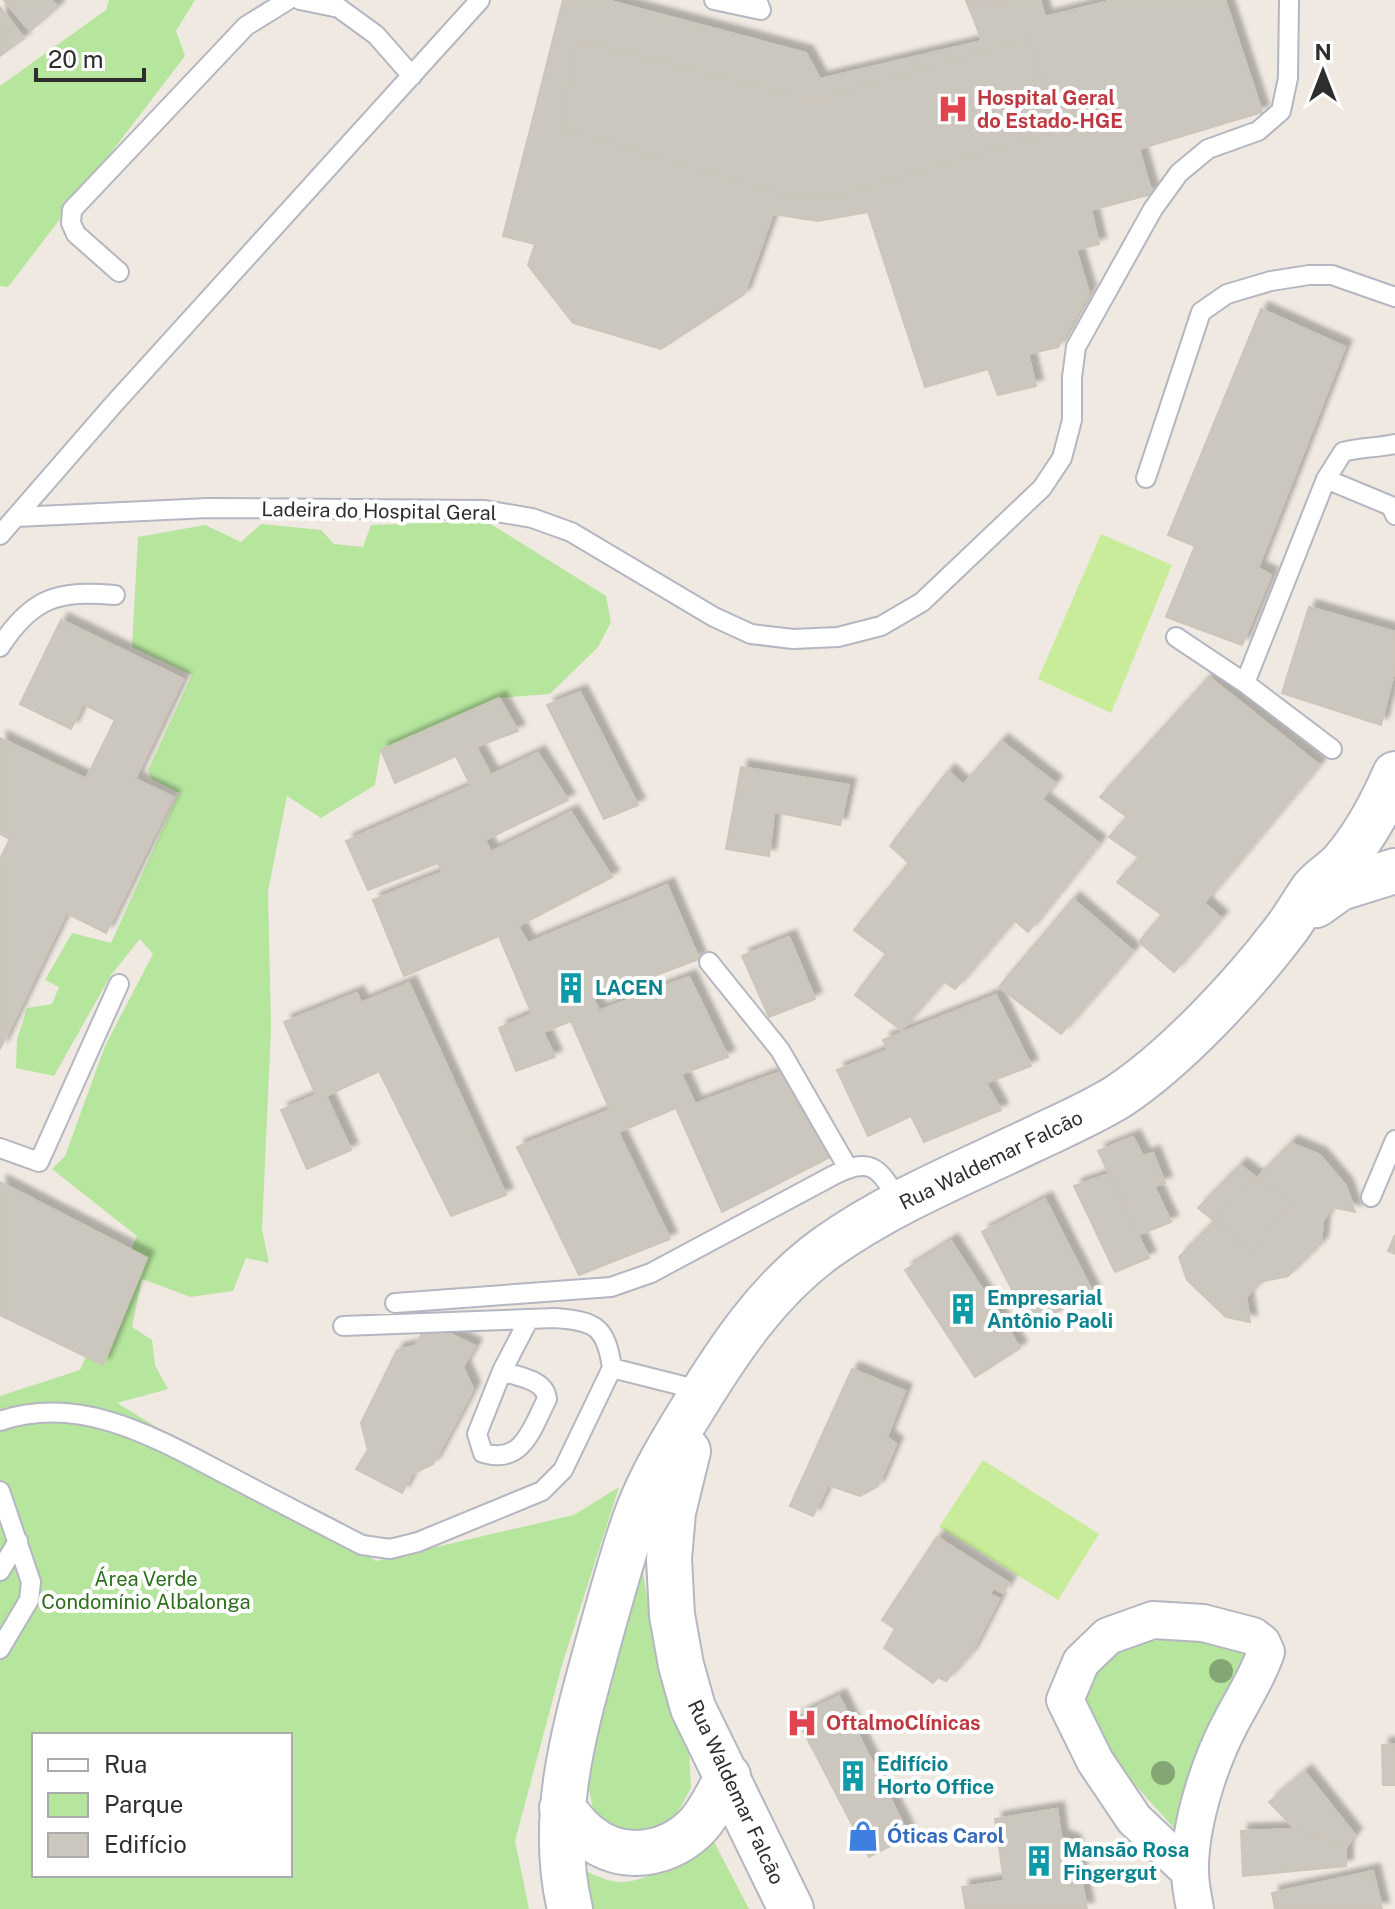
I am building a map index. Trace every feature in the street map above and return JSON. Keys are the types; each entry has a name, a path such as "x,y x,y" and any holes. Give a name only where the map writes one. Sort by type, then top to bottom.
{"street":[{"name":"Rua Waldemar Falcão","path":"570,1909 561,1857 566,1772 578,1717 638,1513 669,1448 741,1333 779,1289 825,1249 901,1204 1119,1095 1159,1064 1201,1025 1284,932 1314,888 1340,865 1369,824 1395,774"},
{"path":"1340,865 1366,860 1395,860"},
{"name":"Rua Waldemar Falcão","path":"1284,932 1340,888 1395,871"},
{"name":"Rua Waldemar Falcão","path":"703,1391 673,1512 669,1559 672,1615 693,1708 791,1909"},
{"path":"1190,1872 1134,1819 1095,1761 1065,1700 1081,1662 1108,1636 1153,1620 1203,1623 1253,1636 1262,1643 1266,1652 1257,1677 1229,1726 1205,1784 1190,1872 1195,1909"},
{"path":"562,1808 588,1836 601,1844 631,1854 647,1854 673,1843 698,1826 728,1776"}],"lane":[{"path":"119,272 76,234 71,223 72,210 246,26 288,0"},
{"path":"300,0 339,8 376,35 412,76"},
{"path":"0,535 113,405 480,0"},
{"path":"714,0 761,10 757,0"},
{"name":"Ladeira do Hospital Geral","path":"16,517 208,508 485,510 532,518 571,532 714,617 751,634 793,639 838,637 881,626 922,602 1042,488 1062,458 1072,420 1076,347 1153,209 1179,173 1208,149 1258,131 1281,111 1288,78 1289,0"},
{"path":"1146,478 1201,312 1227,294 1271,281 1309,275 1332,275 1395,297"},
{"path":"1245,683 1326,479 1343,452 1395,444"},
{"path":"1326,479 1394,508"},
{"path":"0,647 25,614 53,597 86,593 115,595"},
{"path":"1176,637 1245,683 1332,749"},
{"path":"709,962 780,1050 848,1168"},
{"path":"0,1148 39,1162 119,984"},
{"path":"1371,1197 1395,1140"},
{"path":"395,1303 611,1287 651,1273 848,1168 866,1165 878,1170 901,1204"},
{"path":"502,1371 541,1384 547,1399 525,1441 512,1453 496,1457 483,1453 477,1434 502,1371 529,1319"},
{"path":"0,1421 20,1414 60,1412 103,1418 143,1432 362,1545 390,1549 418,1542 542,1491 563,1470 612,1368 609,1345 602,1330 582,1320 343,1326"},
{"path":"612,1368 703,1391"},
{"path":"0,1491 31,1582 29,1600 0,1649"},
{"path":"0,1571 18,1541"}],"green space":[{"path":"109,0 195,0 176,31 185,56 8,287 0,286 0,86 106,10"},
{"name":"Área Verde Condomínio Albalonga","path":"486,521 606,596 611,622 598,647 550,694 499,698 381,750 375,785 321,818 287,796 268,891 271,1028 262,1230 269,1263 246,1258 233,1291 191,1297 142,1279 132,1327 152,1340 155,1365 168,1389 117,1403 376,1561 574,1515 619,1487 562,1665 515,1841 529,1909 0,1909 0,1396 80,1370 137,1236 52,1169 65,1156 105,1046 153,954 140,939 111,975 54,1076 16,1068 17,1040 27,1008 52,1004 59,987 45,980 72,933 111,943 179,793 152,779 148,770 192,675 132,647 138,537 205,525 241,542 261,524 321,530 334,544 363,547 371,525"},
{"path":"1101,534 1172,565 1111,713 1038,679"},
{"path":"983,1460 1099,1534 1058,1600 939,1527"},
{"path":"641,1560 653,1636 689,1751 691,1788 674,1819 643,1833 609,1827 593,1809 585,1770"},
{"path":"1185,1637 1253,1655 1181,1836 1102,1748 1076,1702 1093,1665 1121,1645"},
{"path":"712,1838 749,1909 577,1909 567,1863 608,1880 633,1881 669,1866"}],"building":[{"path":"4,0 51,0 58,7 30,31"},
{"path":"563,0 606,0 806,53 820,79 982,41 966,0 1040,0 1045,17 1114,0 1225,0 1262,112 1139,149 1152,194 1091,210 1099,244 1076,250 1089,293 1058,347 1028,354 1036,386 998,395 988,369 925,387 868,212 818,221 773,214 744,294 661,349 573,323 528,265 535,244 503,236"},
{"path":"966,0 1008,0 970,11"},
{"path":"0,7 24,38 0,56"},
{"path":"1029,38 1056,131 827,199 797,198 560,128 578,40 800,97 827,97"},
{"path":"1261,309 1345,347 1258,568 1271,575 1242,645 1166,617 1195,546 1168,535"},
{"path":"1309,607 1395,632 1395,669 1381,725 1282,693"},
{"path":"61,620 183,679 135,779 173,797 106,933 66,913 0,1049 0,859 10,839 0,834 0,738 86,779 115,720 83,704 71,729 20,704"},
{"path":"1209,677 1319,765 1204,903 1221,918 1174,972 1139,942 1162,915 1117,882 1139,858 1109,837 1127,817 1100,797"},
{"path":"580,692 638,805 604,819 547,705"},
{"name":"LACEN","path":"499,698 518,731 476,747 491,775 538,753 568,800 485,840 491,852 571,812 612,877 518,926 528,943 667,885 699,959 593,999 599,1011 689,977 728,1057 681,1074 695,1104 783,1071 830,1157 722,1212 676,1108 618,1132 670,1239 579,1275 517,1147 610,1110 571,1021 543,1032 555,1057 516,1071 499,1028 532,1014 499,936 404,976 373,900 443,872 438,863 368,890 346,841 471,786 456,756 395,783 381,750"},
{"path":"1001,741 1055,783 1042,799 1099,843 1028,932 1014,920 955,989 943,981 901,1030 855,995 886,954 854,930 909,863 890,846 948,771 963,785"},
{"path":"741,767 849,785 840,825 774,812 769,856 726,849"},
{"path":"1073,899 1133,951 1061,1034 999,987"},
{"path":"789,937 815,999 769,1017 742,956"},
{"path":"409,983 506,1195 451,1216 379,1071 326,1096 351,1150 307,1169 281,1110 316,1095 284,1022 357,993 361,1003"},
{"path":"996,995 1031,1066 986,1083 1001,1110 924,1142 911,1116 868,1136 837,1070 888,1050 883,1040"},
{"path":"1133,1137 1143,1156 1153,1153 1165,1183 1154,1186 1171,1222 1138,1235 1098,1151"},
{"path":"1291,1143 1320,1155 1346,1186 1355,1212 1332,1207 1323,1221 1321,1243 1288,1276 1260,1282 1246,1297 1250,1322 1226,1317 1187,1280 1179,1257"},
{"path":"1240,1165 1291,1204 1251,1251 1198,1208"},
{"path":"1109,1174 1149,1258 1115,1272 1074,1186"},
{"path":"0,1182 147,1258 103,1365 0,1315"},
{"path":"1045,1199 1093,1293 1031,1326 982,1232"},
{"path":"1395,1235 1395,1254 1388,1251"},
{"name":"Empresarial Antônio Paoli","path":"951,1241 1020,1348 975,1377 905,1270"},
{"path":"428,1323 475,1346 463,1367 473,1389 433,1464 412,1474 402,1493 356,1469 368,1450 361,1423 397,1350 415,1346"},
{"path":"852,1369 905,1391 887,1437 896,1444 878,1486 860,1496 828,1485 813,1516 790,1506"},
{"path":"937,1537 1009,1583 1003,1593 993,1588 990,1594 999,1599 971,1653 946,1681 938,1677 933,1683 884,1648 895,1629 882,1620"},
{"name":"Edifício Horto Office","path":"839,1696 909,1836 869,1857 796,1717"},
{"path":"1395,1744 1395,1785 1383,1785 1382,1745"},
{"path":"1305,1772 1355,1835 1346,1847 1295,1829 1269,1802"},
{"name":"Mansão Rosa Fingergut","path":"1057,1809 1061,1837 1074,1842 1087,1909 966,1909 962,1887 1004,1881 995,1819"},
{"path":"1295,1829 1346,1847 1346,1866 1243,1876 1241,1831"},
{"path":"1373,1871 1382,1909 1275,1909 1272,1893"}],"place":[{"name":"Hospital Geral do Estado-HGE","path":"953,109"},
{"name":"LACEN","path":"571,988"},
{"name":"Empresarial Antônio Paoli","path":"963,1309"},
{"name":"OftalmoClínicas","path":"802,1723"},
{"name":"Edifício Horto Office","path":"853,1776"},
{"name":"Óticas Carol","path":"863,1836"},
{"name":"Mansão Rosa Fingergut","path":"1039,1861"}]}
